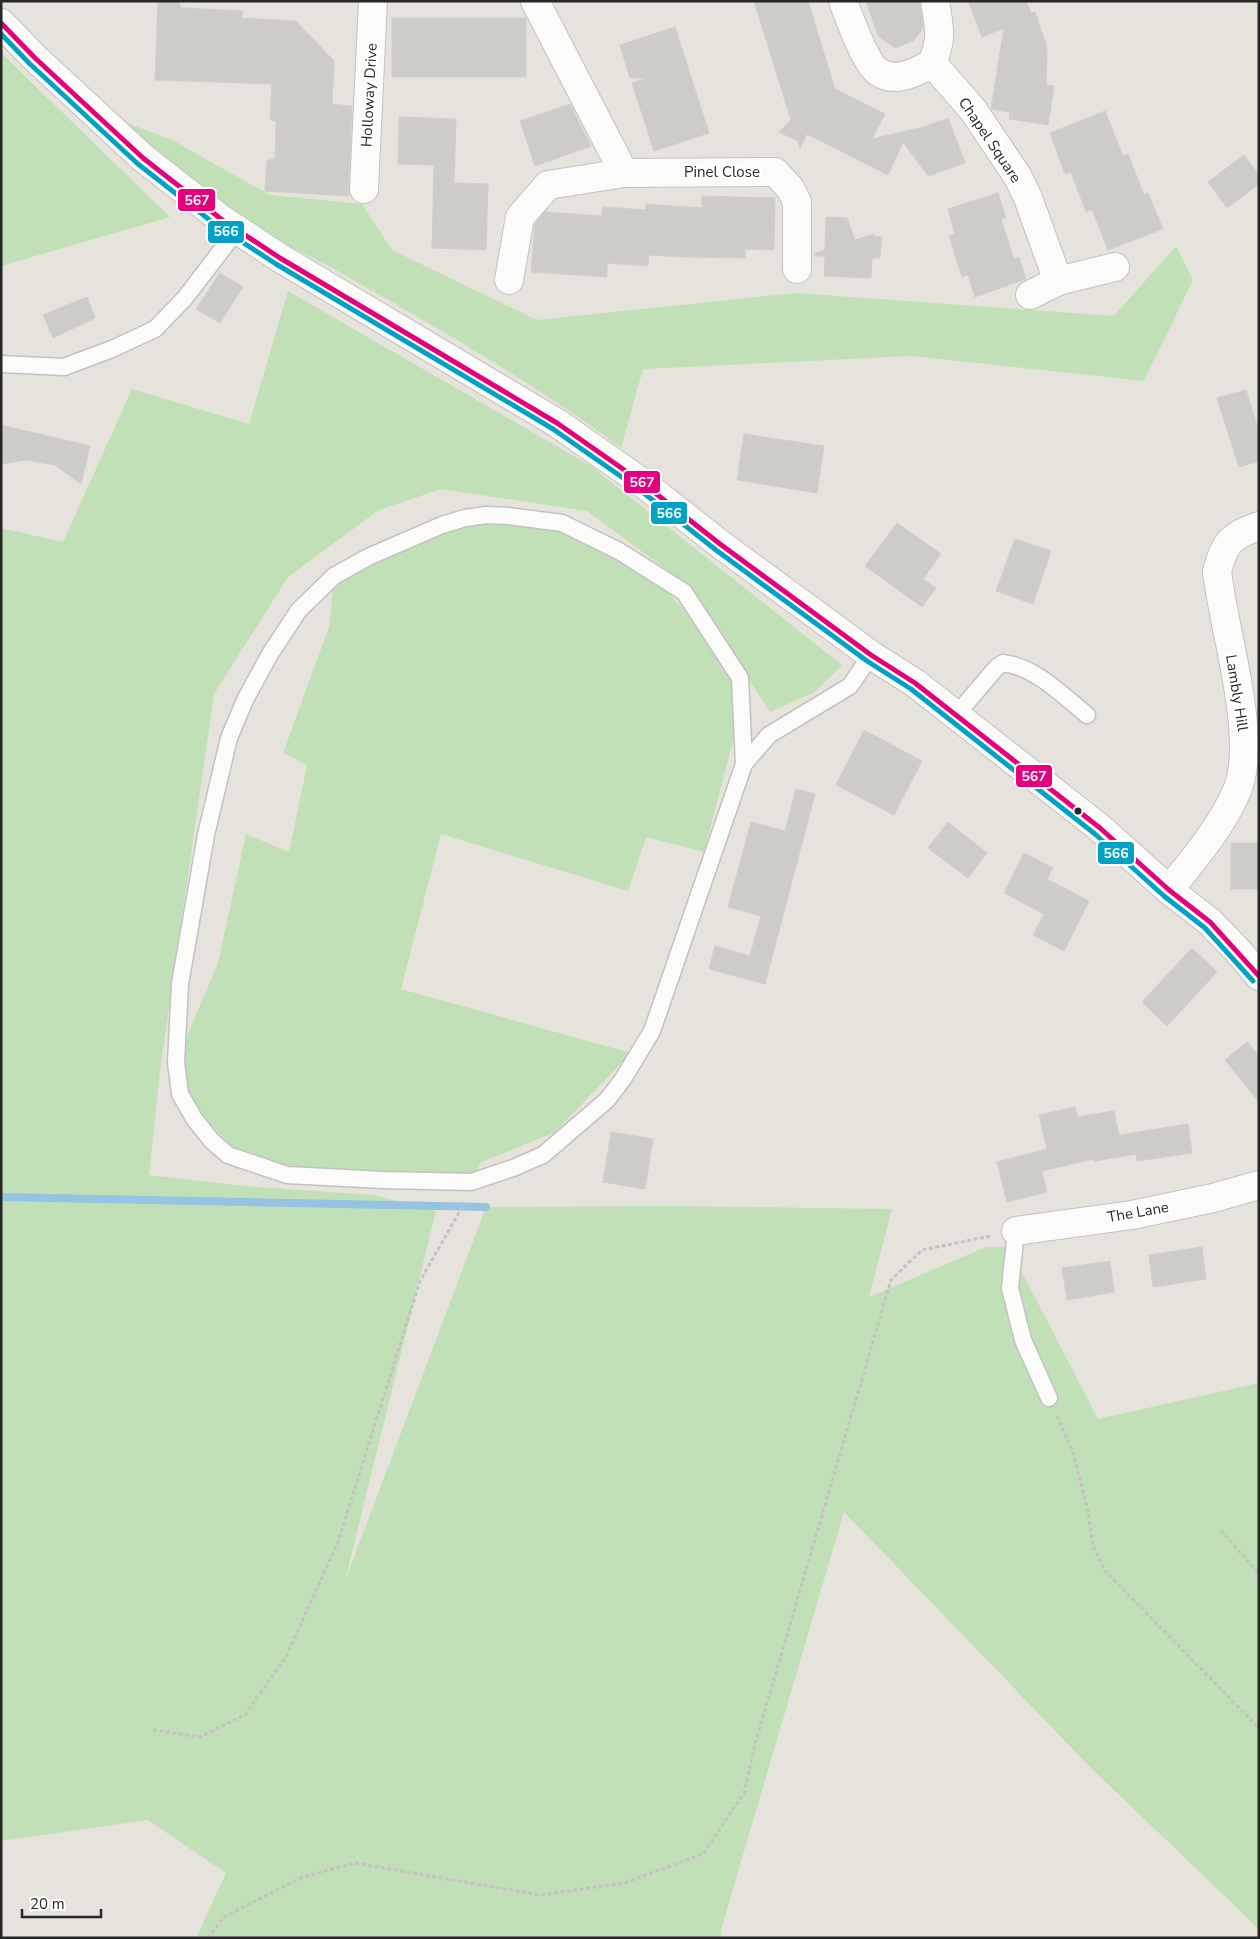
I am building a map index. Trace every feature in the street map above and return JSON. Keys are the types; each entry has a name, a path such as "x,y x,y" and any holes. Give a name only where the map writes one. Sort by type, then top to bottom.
{"street":[{"name":"Holloway Drive","path":"364,189 373,1"},
{"path":"535,1 624,172"},
{"path":"843,1 859,40 874,68 879,73 902,77 918,73 932,63 940,37 935,1"},
{"path":"1,23 35,58 143,158 178,187 237,230 280,258 557,423 640,481 720,544 871,655 915,683 1100,828 1169,890 1210,922 1259,976"},
{"name":"Chapel Square","path":"932,63 973,110 1018,177 1028,198 1058,281"},
{"name":"Pinel Close","path":"509,280 520,217 548,185 624,172 775,172 790,188 797,202 797,269"},
{"path":"1030,295 1058,281 1115,267"},
{"name":"Lambly Hill","path":"1169,890 1222,818 1237,792 1241,778 1244,742 1242,712 1217,571 1222,552 1232,538 1246,530 1259,526"},
{"name":"The Lane","path":"1016,1231 1132,1215 1213,1198 1259,1185"}],"lane":[{"path":"1,364 64,367 112,349 155,329 185,298 237,230"},
{"path":"744,764 740,678 684,592 619,551 562,523 508,516 466,518 417,535 368,557 334,576 299,610 270,654 245,700 229,738 206,836 180,984 176,1062 180,1094 195,1120 212,1141 228,1155 287,1175 471,1182 513,1168 542,1155 607,1100 623,1079 652,1031 744,764 769,735 850,686 871,655"},
{"path":"956,715 1003,663 1013,664 1034,674 1087,714"},
{"path":"1016,1231 1010,1288 1023,1340 1049,1398"}],"path":[{"path":"153,1730 200,1737 245,1715 286,1657 338,1542 420,1281 468,1196"},
{"path":"208,1938 224,1917 257,1900 303,1878 355,1863 540,1895 624,1883 703,1854 744,1793 755,1744 891,1280 922,1250 1016,1231"},
{"path":"1049,1398 1073,1452 1087,1507 1093,1546 1104,1571 1259,1728"},
{"path":"1221,1530 1259,1574"}],"green space":[{"path":"1,53 170,217 1,266"},
{"path":"119,120 172,140 270,195 362,204 392,250 537,320 795,293 1114,316 1176,246 1193,280 1144,381 912,356 643,369 621,448 516,376 406,310 239,218 192,184"},
{"path":"288,291 591,466 842,665 815,692 770,712 687,585 587,511 441,489 379,510 288,577 214,694 160,1071 149,1175 244,1186 374,1195 436,1211 345,1581 486,1207 663,1206 892,1209 869,1297 986,1247 1009,1247 1098,1419 1259,1383 1259,1929 1090,1767 844,1512 721,1930 722,1938 196,1938 226,1873 148,1820 1,1841 1,528 63,542 132,389 249,424"},
{"path":"529,518 560,529 647,570 708,636 730,679 737,713 732,745 704,852 646,837 628,891 441,834 401,989 631,1053 555,1132 480,1163 471,1182 383,1180 249,1163 180,1094 176,1062 218,963 246,834 289,852 307,765 283,753 329,627 334,576 465,523"}],"building":[{"path":"158,1 178,1 181,8 243,11 242,18 296,21 334,61 332,104 352,106 348,196 265,191 267,161 275,158 276,121 270,120 272,84 155,80"},
{"path":"754,1 808,1 835,89 885,114 872,139 924,127 948,118 965,163 928,176 903,142 888,175 807,134 800,148 798,141 779,132 791,120"},
{"path":"866,1 919,1 923,26 921,31 913,41 895,48 878,36"},
{"path":"968,1 1026,1 1031,13 1035,12 1047,47 1046,85 1054,86 1048,125 1009,119 1010,112 991,109 1004,28 982,37"},
{"path":"392,18 526,18 526,77 392,77"},
{"path":"675,27 709,133 654,151 632,83 647,78 630,78 620,45"},
{"path":"570,104 591,146 535,166 520,121"},
{"path":"1105,111 1123,156 1128,154 1144,195 1148,193 1163,229 1108,250 1092,209 1086,212 1071,172 1065,174 1050,133"},
{"path":"399,117 456,119 454,183 488,184 486,250 432,248 434,165 398,164"},
{"path":"1244,155 1259,175 1259,184 1227,208 1208,182"},
{"path":"998,193 1006,218 1001,219 1014,259 1019,257 1026,279 975,297 968,275 962,277 949,236 955,234 948,209"},
{"path":"702,196 775,198 774,250 745,249 745,258 649,255 648,266 607,263 607,277 531,272 535,224 545,212 602,216 603,207 646,210 646,204 702,208"},
{"path":"826,217 847,218 855,240 874,234 873,236 882,237 880,258 872,258 871,278 824,276 825,256 815,256 815,253 825,250"},
{"path":"220,273 243,287 220,323 196,309"},
{"path":"87,297 95,318 53,338 43,315"},
{"path":"1246,390 1259,432 1259,461 1239,467 1217,398"},
{"path":"1,425 90,446 81,484 55,465 26,460 1,464"},
{"path":"744,434 824,446 817,493 737,480"},
{"path":"897,523 941,554 923,579 936,588 922,607 865,566"},
{"path":"1015,539 1051,551 1033,604 996,591"},
{"path":"864,730 922,761 894,815 836,785"},
{"path":"796,789 815,794 765,984 709,969 715,946 750,956 761,916 728,907 751,822 785,831"},
{"path":"948,822 987,853 968,878 928,848"},
{"path":"1231,843 1259,843 1259,889 1231,889"},
{"path":"1024,853 1053,868 1047,879 1089,901 1064,951 1033,935 1044,914 1004,893"},
{"path":"1192,948 1217,972 1167,1026 1142,1002"},
{"path":"1247,1042 1259,1056 1259,1102 1225,1060"},
{"path":"1075,1107 1078,1117 1114,1111 1119,1135 1188,1124 1192,1153 1137,1161 1136,1154 1094,1161 1093,1159 1042,1171 1047,1192 1007,1202 997,1162 1047,1149 1039,1115"},
{"path":"611,1132 653,1139 645,1189 603,1182"},
{"path":"1202,1247 1206,1279 1153,1287 1149,1255"},
{"path":"1110,1261 1114,1292 1067,1300 1062,1268"}],"waterway":[{"path":"1,1197 486,1207"}],"transit line":[{"name":"567","path":"1,23 35,58 143,158 221,219 280,258 557,423 640,481 720,544 871,655 915,683 1100,828 1169,890 1210,922 1259,976"},
{"name":"566","path":"1,34 30,64 138,164 216,225 276,264 553,429 636,487 716,550 867,661 911,689 1095,834 1164,896 1205,928 1253,981"}]}
